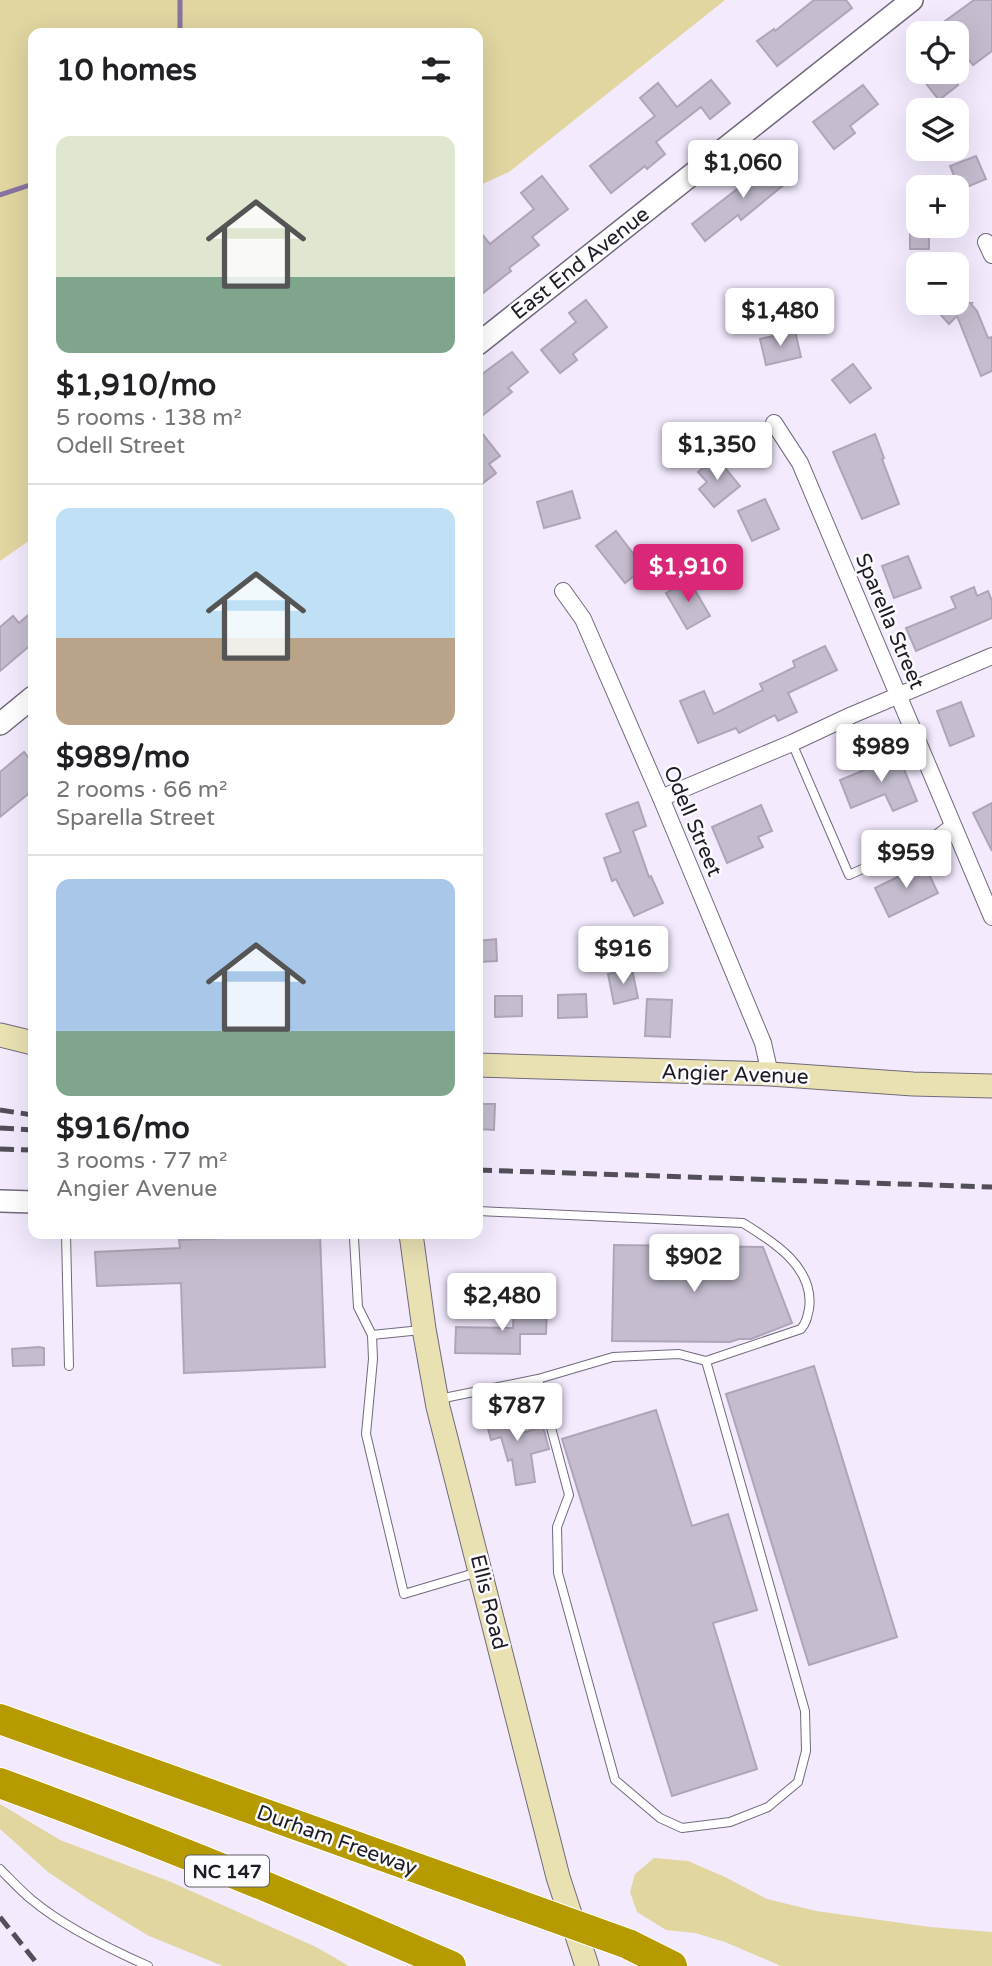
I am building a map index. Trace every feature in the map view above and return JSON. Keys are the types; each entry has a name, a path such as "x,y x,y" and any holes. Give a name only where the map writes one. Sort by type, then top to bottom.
{"highway":[{"name":"Durham Freeway","path":"0,1720 628,1944 672,1966"},
{"name":"NC 147","path":"0,1783 166,1846 451,1966"}],"main road":[{"path":"0,1035 28,1042"},
{"name":"Angier Avenue","path":"483,1065 770,1074 913,1084 992,1086"},
{"name":"Ellis Road","path":"412,1239 436,1400 558,1877 587,1966"}],"street":[{"name":"East End Avenue","path":"483,340 912,0"},
{"name":"Sparella Street","path":"774,423 800,463 992,917"},
{"name":"Odell Street","path":"563,591 583,619 661,798 763,1043 770,1074"},
{"path":"661,798 992,656"},
{"path":"0,724 28,701"},
{"path":"0,1201 28,1202"}],"lane":[{"path":"792,743 849,875 933,837 952,822"},
{"path":"436,1400 538,1379 613,1357 679,1354 706,1361 801,1329 807,1322 810,1303 807,1284 799,1269 769,1239 744,1223 483,1211"},
{"path":"66,1239 69,1366"},
{"path":"354,1239 358,1307 372,1335 373,1360 366,1434 404,1594 481,1571"},
{"path":"372,1335 424,1329"},
{"path":"538,1379 569,1496 557,1527 558,1573 615,1780 660,1818 681,1828 730,1822 768,1807 798,1782 806,1751 804,1711 706,1361"},
{"path":"0,1869 32,1900 60,1919 148,1966"}],"shaded area":[{"path":"0,0 725,0 509,172 483,184 483,28 28,28 28,541 0,561"},
{"path":"0,1804 60,1840 171,1882 316,1947 349,1966 223,1966 149,1936 48,1872 0,1829"},
{"path":"654,1858 688,1861 767,1899 816,1911 930,1927 992,1932 992,1966 781,1966 725,1942 695,1933 666,1930 637,1912 630,1892 635,1874"}],"building":[{"path":"814,0 846,0 852,8 777,66 757,41 774,29 775,31"},
{"path":"974,0 992,0 992,51 973,65 969,60 969,21 945,21"},
{"path":"711,80 730,103 710,119 701,107 656,142 665,154 611,193 590,166 655,116 640,98 658,83 677,107"},
{"path":"926,84 958,85 942,98 937,98"},
{"path":"863,85 878,104 850,126 855,133 834,149 813,122"},
{"path":"976,156 986,179 969,186 969,175 954,175 950,166 969,161"},
{"path":"776,159 791,179 741,220 738,215 705,241 692,224"},
{"path":"542,176 568,209 532,237 539,245 483,293 483,235 490,244 534,209 521,193"},
{"path":"910,238 929,238 929,249 910,249"},
{"path":"586,300 607,327 573,354 577,360 560,373 541,350 576,322 569,313"},
{"path":"969,303 972,303 988,338 992,337 992,371 981,376 957,316 949,324 941,315 969,315"},
{"path":"795,331 801,357 766,365 760,339"},
{"path":"512,352 528,372 508,388 512,392 483,415 483,373"},
{"path":"853,364 871,388 850,403 832,380"},
{"path":"483,434 500,456 489,464 496,473 483,483"},
{"path":"875,434 899,504 862,519 833,452"},
{"path":"716,457 740,486 714,507 699,489 707,482 698,472"},
{"path":"572,491 580,518 544,528 537,502"},
{"path":"765,499 779,529 752,541 738,511"},
{"path":"616,531 644,568 625,583 596,546"},
{"path":"908,556 921,588 894,598 882,566"},
{"path":"689,580 710,616 687,629 666,593"},
{"path":"974,587 977,596 988,591 992,601 992,618 916,651 906,628 956,608 951,597"},
{"path":"28,615 28,647 0,671 0,627 13,616 19,623"},
{"path":"825,646 837,670 788,693 797,712 778,721 775,715 739,733 736,728 698,743 680,701 704,691 714,714 763,690 760,684 795,667 793,661"},
{"path":"961,702 974,736 950,746 937,711"},
{"path":"24,752 28,757 28,794 0,817 0,772"},
{"path":"897,752 917,801 893,811 885,794 851,808 840,780 874,766 872,762"},
{"path":"638,802 646,826 633,831 649,877 651,876 663,903 634,916 616,879 612,881 604,858 621,852 606,814"},
{"path":"992,803 992,851 973,813"},
{"path":"761,805 772,831 758,837 763,847 727,863 712,827"},
{"path":"924,864 938,893 889,917 875,888"},
{"path":"496,939 497,961 483,962 483,940"},
{"path":"632,969 638,998 614,1004 608,974"},
{"path":"586,994 587,1017 558,1018 558,995"},
{"path":"495,996 522,996 522,1016 495,1017"},
{"path":"647,999 672,1000 670,1037 645,1036"},
{"path":"483,1104 495,1104 494,1130 483,1129"},
{"path":"320,1239 325,1367 184,1373 181,1283 97,1286 95,1252 180,1248 179,1240"},
{"path":"614,1245 763,1247 792,1323 751,1339 730,1342 612,1341"},
{"path":"514,1306 547,1307 546,1334 520,1334 520,1354 455,1353 456,1327 513,1328"},
{"path":"44,1348 44,1365 13,1366 12,1349"},
{"path":"814,1366 897,1637 809,1665 726,1394"},
{"path":"514,1408 522,1433 543,1427 549,1449 531,1454 535,1482 516,1485 512,1459 508,1461 501,1437 491,1440 485,1417"},
{"path":"656,1410 692,1526 728,1514 757,1610 713,1623 757,1769 672,1796 562,1439"}],"waterway":[{"path":"180,0 180,28"},
{"path":"0,195 28,186"}],"railway":[{"path":"0,1110 28,1114"},
{"path":"0,1128 28,1130"},
{"path":"0,1149 28,1150"},
{"path":"483,1170 992,1187"},
{"path":"0,1917 39,1966"}]}
